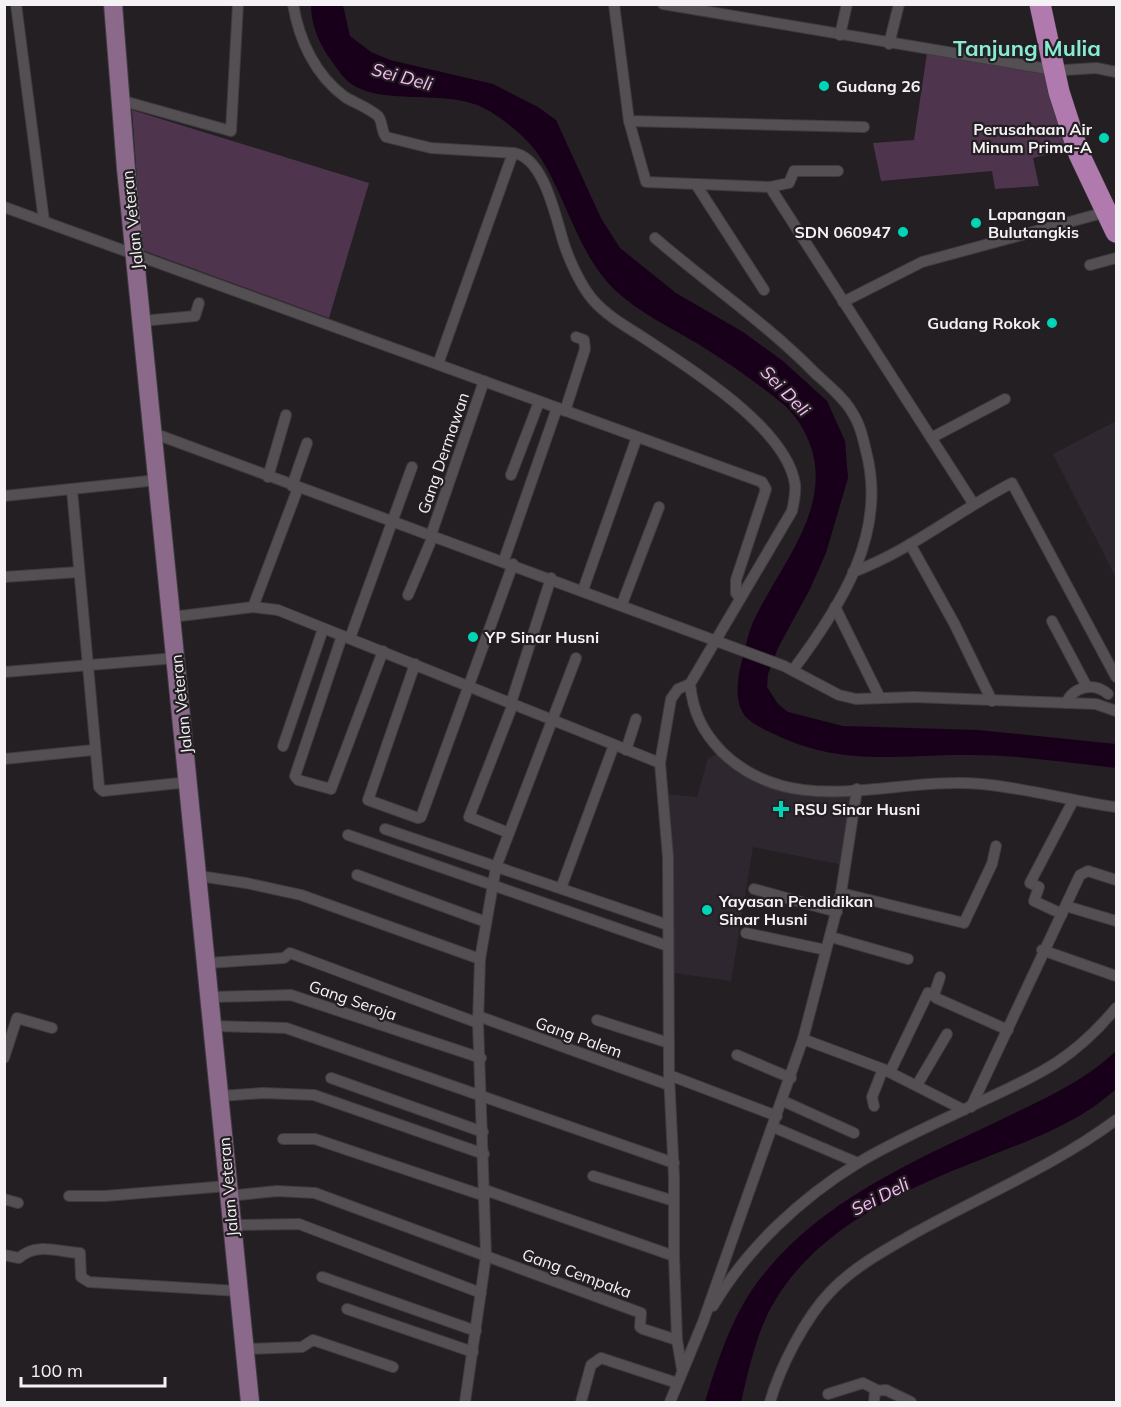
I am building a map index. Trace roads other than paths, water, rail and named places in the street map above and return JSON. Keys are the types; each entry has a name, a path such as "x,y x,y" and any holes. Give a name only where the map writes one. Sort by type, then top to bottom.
{"highway":[{"path":"1040,4 1079,154 1111,209 1116,232"},
{"path":"1054,4 1059,70"}],"main road":[{"name":"Jalan Veteran","path":"113,4 135,254 208,963 227,1191 250,1402"}],"street":[{"path":"16,4 44,221"},
{"path":"120,100 231,131 238,4"},
{"path":"293,4 296,21 314,64 327,81 345,96 378,116 386,137 402,143 431,148 513,153 526,157 545,185 564,245 593,300 607,314 669,355 758,421 775,442 790,467 795,483 792,511 690,684 678,690 671,699 660,763 668,857 669,1080 674,1163 674,1256 678,1340 682,1369"},
{"path":"614,4 629,121 644,180 697,186 771,187 789,183 794,171 838,171"},
{"path":"663,4 889,44 1059,70 1096,68 1116,72"},
{"path":"731,16 735,4"},
{"path":"840,35 848,4"},
{"path":"889,44 899,4"},
{"path":"629,121 864,127"},
{"path":"438,364 513,153"},
{"path":"697,186 764,290"},
{"path":"771,187 973,503"},
{"path":"4,207 766,486 736,580 740,599"},
{"path":"843,302 922,262 1111,209"},
{"path":"656,238 796,352 852,411 870,464 873,496 866,547 835,607 789,668"},
{"path":"1090,265 1116,258"},
{"path":"142,321 195,316 199,303"},
{"path":"415,664 368,798 369,802 414,818 421,817 561,410 585,349 584,340 576,337"},
{"name":"Gang Dermawan","path":"408,595 432,535 484,381"},
{"path":"931,438 1005,399"},
{"path":"511,475 539,402"},
{"path":"268,477 286,415"},
{"path":"153,433 295,487 622,604 789,668 839,695 856,699 914,697 1096,704 1116,711"},
{"path":"583,590 637,437"},
{"path":"253,607 295,487 307,443"},
{"path":"383,651 331,789 298,780 295,776 412,467"},
{"path":"4,496 158,480"},
{"path":"853,572 910,544 973,503 1012,483 1116,677"},
{"path":"72,490 93,750 101,791 189,782"},
{"path":"622,604 658,507"},
{"path":"910,544 954,623 992,701"},
{"path":"4,577 79,572"},
{"path":"509,833 469,817 512,704 551,578"},
{"path":"172,617 253,607 278,610 660,763"},
{"path":"835,607 880,698"},
{"path":"1052,621 1086,687"},
{"path":"283,746 323,629"},
{"path":"4,672 87,667 176,657"},
{"path":"465,1402 486,1256 478,1020 480,959 496,867 576,658"},
{"path":"690,684 694,711 702,728 729,758 754,777 792,790 817,792 934,783 980,784 1116,807"},
{"path":"1066,703 1075,691 1086,687 1112,691"},
{"path":"1096,704 1112,691"},
{"path":"626,750 636,719"},
{"path":"561,888 614,745"},
{"path":"4,759 93,750"},
{"path":"670,1402 703,1322 803,1039 837,912 857,789"},
{"path":"1073,801 1030,883 1039,887 1034,901 1116,921"},
{"path":"385,830 668,925"},
{"path":"348,835 492,887 668,946"},
{"path":"841,893 964,922 992,864 996,846"},
{"path":"967,1108 1008,1030 1042,950 1082,872 1088,871 1116,880"},
{"path":"357,875 486,922"},
{"path":"199,876 301,895 480,959"},
{"path":"754,888 837,912"},
{"path":"746,933 826,950"},
{"path":"831,937 908,959"},
{"path":"1042,950 1116,976"},
{"name":"Gang Palem","path":"208,963 284,958 290,953 478,1020 777,1116"},
{"path":"934,994 940,977"},
{"path":"874,1106 872,1097 928,993 1008,1030"},
{"name":"Gang Seroja","path":"211,997 291,995 481,1058"},
{"path":"703,1322 716,1299 767,1236 802,1203 858,1163 1050,1069 1094,1033 1116,1008"},
{"path":"4,1058 16,1019 52,1028"},
{"path":"597,1020 669,1043"},
{"path":"214,1026 286,1028 674,1163"},
{"path":"917,1085 947,1034"},
{"path":"803,1039 886,1071 967,1108"},
{"path":"737,1055 791,1078"},
{"path":"331,1078 483,1132"},
{"path":"220,1096 263,1093 314,1095 484,1154"},
{"path":"783,1101 854,1133"},
{"path":"770,1402 774,1388 809,1320 818,1306 848,1275 864,1262 949,1214 1091,1139 1116,1120"},
{"path":"773,1127 858,1163"},
{"path":"283,1139 315,1138 674,1256"},
{"path":"593,1176 674,1201"},
{"path":"69,1196 227,1191 310,1192 486,1256"},
{"path":"4,1199 18,1203"},
{"path":"231,1225 299,1224 481,1293"},
{"path":"4,1255 19,1258 37,1248 80,1252 81,1277 89,1282 238,1291"},
{"name":"Gang Cempaka","path":"486,1256 641,1313 640,1327 678,1340"},
{"path":"322,1277 476,1331"},
{"path":"347,1309 473,1352"},
{"path":"245,1349 302,1347 313,1340 393,1366"},
{"path":"581,1402 591,1365 601,1358 677,1383"},
{"path":"828,1394 863,1383 911,1402"},
{"path":"874,1402 878,1390"}],"water":[{"name":"Sei Deli","path":"311,5 343,5 350,36 371,52 390,60 493,84 538,107 556,120 601,218 620,248 676,293 743,332 783,361 827,401 845,441 848,478 826,553 810,589 778,648 768,674 767,687 778,704 788,712 843,726 978,730 1116,744 1116,768 989,755 871,757 848,755 800,745 748,719 738,699 738,687 749,633 763,602 799,539 814,496 816,473 812,450 799,422 784,405 749,378 617,292 592,261 538,154 516,131 491,112 475,104 457,100 381,94 364,90 350,83 338,70 321,44 314,25"},
{"name":"Sei Deli","path":"1116,1051 1116,1089 1088,1110 1041,1135 901,1194 844,1228 818,1249 795,1272 769,1311 754,1349 741,1402 705,1402 721,1352 735,1319 753,1289 786,1249 812,1226 839,1205 898,1170 1073,1083"}],"place":[{"name":"Gudang 26","path":"824,86"},
{"name":"Perusahaan Air Minum Prima-A","path":"1104,138"},
{"name":"Lapangan Bulutangkis","path":"976,223"},
{"name":"SDN 060947","path":"903,232"},
{"name":"Gudang Rokok","path":"1052,323"},
{"name":"YP Sinar Husni","path":"473,637"},
{"name":"RSU Sinar Husni","path":"781,809"},
{"name":"Yayasan Pendidikan Sinar Husni","path":"707,910"}],"district":[{"name":"Tanjung Mulia","path":"1027,48"}]}
